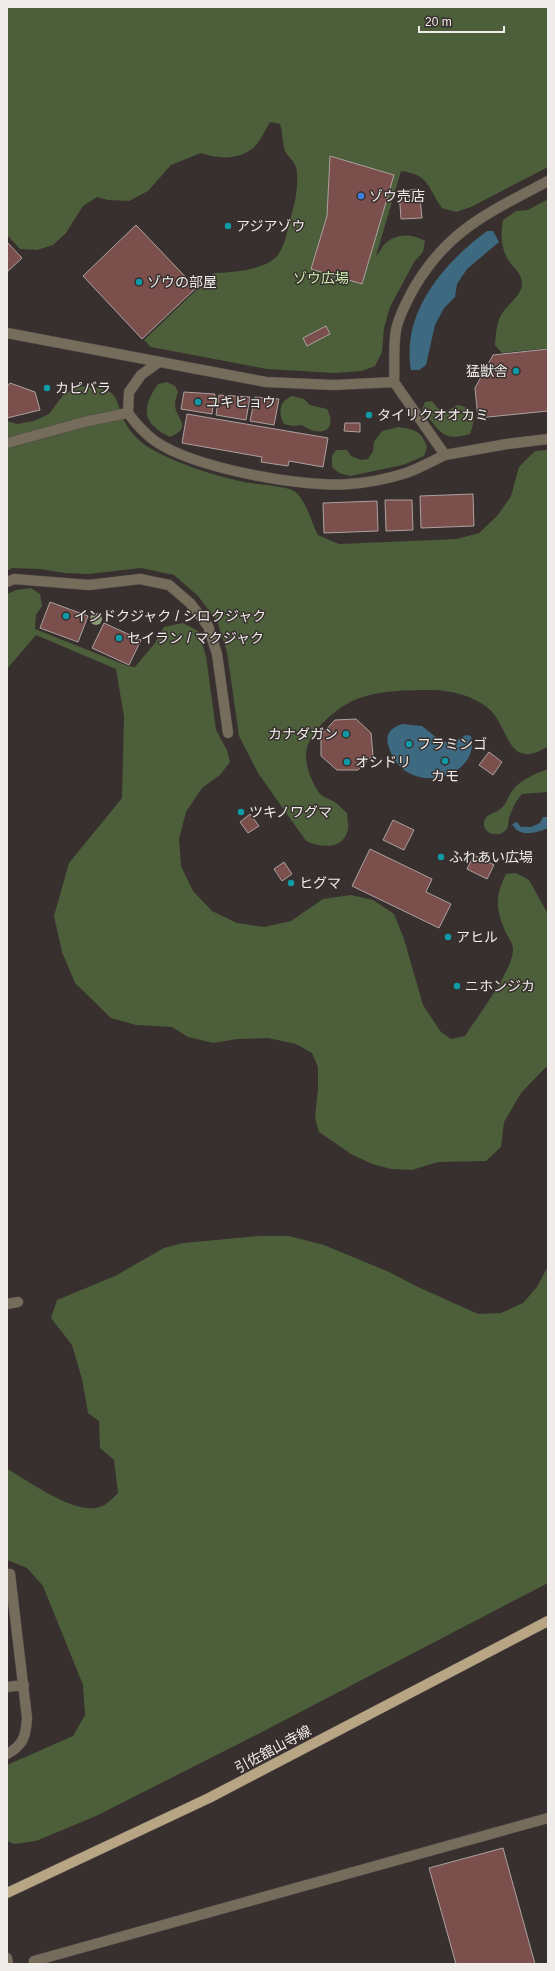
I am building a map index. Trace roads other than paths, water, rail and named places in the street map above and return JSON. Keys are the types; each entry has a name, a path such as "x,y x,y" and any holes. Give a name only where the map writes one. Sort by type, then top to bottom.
{"main road":[{"name":"引佐舘山寺線","path":"7,1893 209,1798 548,1621"}],"street":[{"path":"445,455 394,382 396,330 402,312 425,270 457,235 479,218 548,181"},
{"path":"7,333 266,382 334,385 394,382"},
{"path":"159,362 141,375 129,392 128,413 139,428 156,442 196,461 245,473 315,485 350,484 406,473 445,455 506,444 548,439"},
{"path":"7,443 88,421 128,413"},
{"path":"7,582 14,579 89,585 140,579 169,585 190,603 208,626 217,654 228,733"},
{"path":"7,1304 18,1302"},
{"path":"7,1574 10,1574 27,1718 26,1735 16,1749 7,1754"},
{"path":"7,1687 24,1685"},
{"path":"34,1964 34,1961 41,1958 548,1818"},
{"path":"7,1958 8,1964"}],"water":[{"path":"487,231 493,231 499,242 467,269 457,284 455,297 444,308 435,325 426,365 419,370 411,370 410,349 413,328 419,309 441,274 456,258"},
{"path":"402,724 422,726 438,739 446,742 454,742 466,735 471,736 472,749 469,757 461,767 452,773 443,776 423,778 413,775 404,770 397,763 391,753 387,740 390,731"},
{"path":"543,817 548,817 548,828 533,833 523,833 512,824 517,822 521,827 531,827 540,823"}],"place":[{"name":"ゾウ売店","path":"361,196"},
{"name":"アジアゾウ","path":"228,226"},
{"name":"ゾウの部屋","path":"139,282"},
{"name":"猛獣舎","path":"516,371"},
{"name":"カピバラ","path":"47,388"},
{"name":"ユキヒョウ","path":"198,402"},
{"name":"タイリクオオカミ","path":"369,415"},
{"name":"インドクジャク / シロクジャク","path":"66,616"},
{"name":"セイラン / マクジャク","path":"119,638"},
{"name":"カナダガン","path":"346,734"},
{"name":"フラミンゴ","path":"409,744"},
{"name":"カモ","path":"445,761"},
{"name":"オシドリ","path":"347,762"},
{"name":"ツキノワグマ","path":"241,812"},
{"name":"ふれあい広場","path":"441,857"},
{"name":"ヒグマ","path":"291,883"},
{"name":"アヒル","path":"448,937"},
{"name":"ニホンジカ","path":"457,986"}],"park label":[{"name":"ゾウ広場","path":"321,278"}]}
